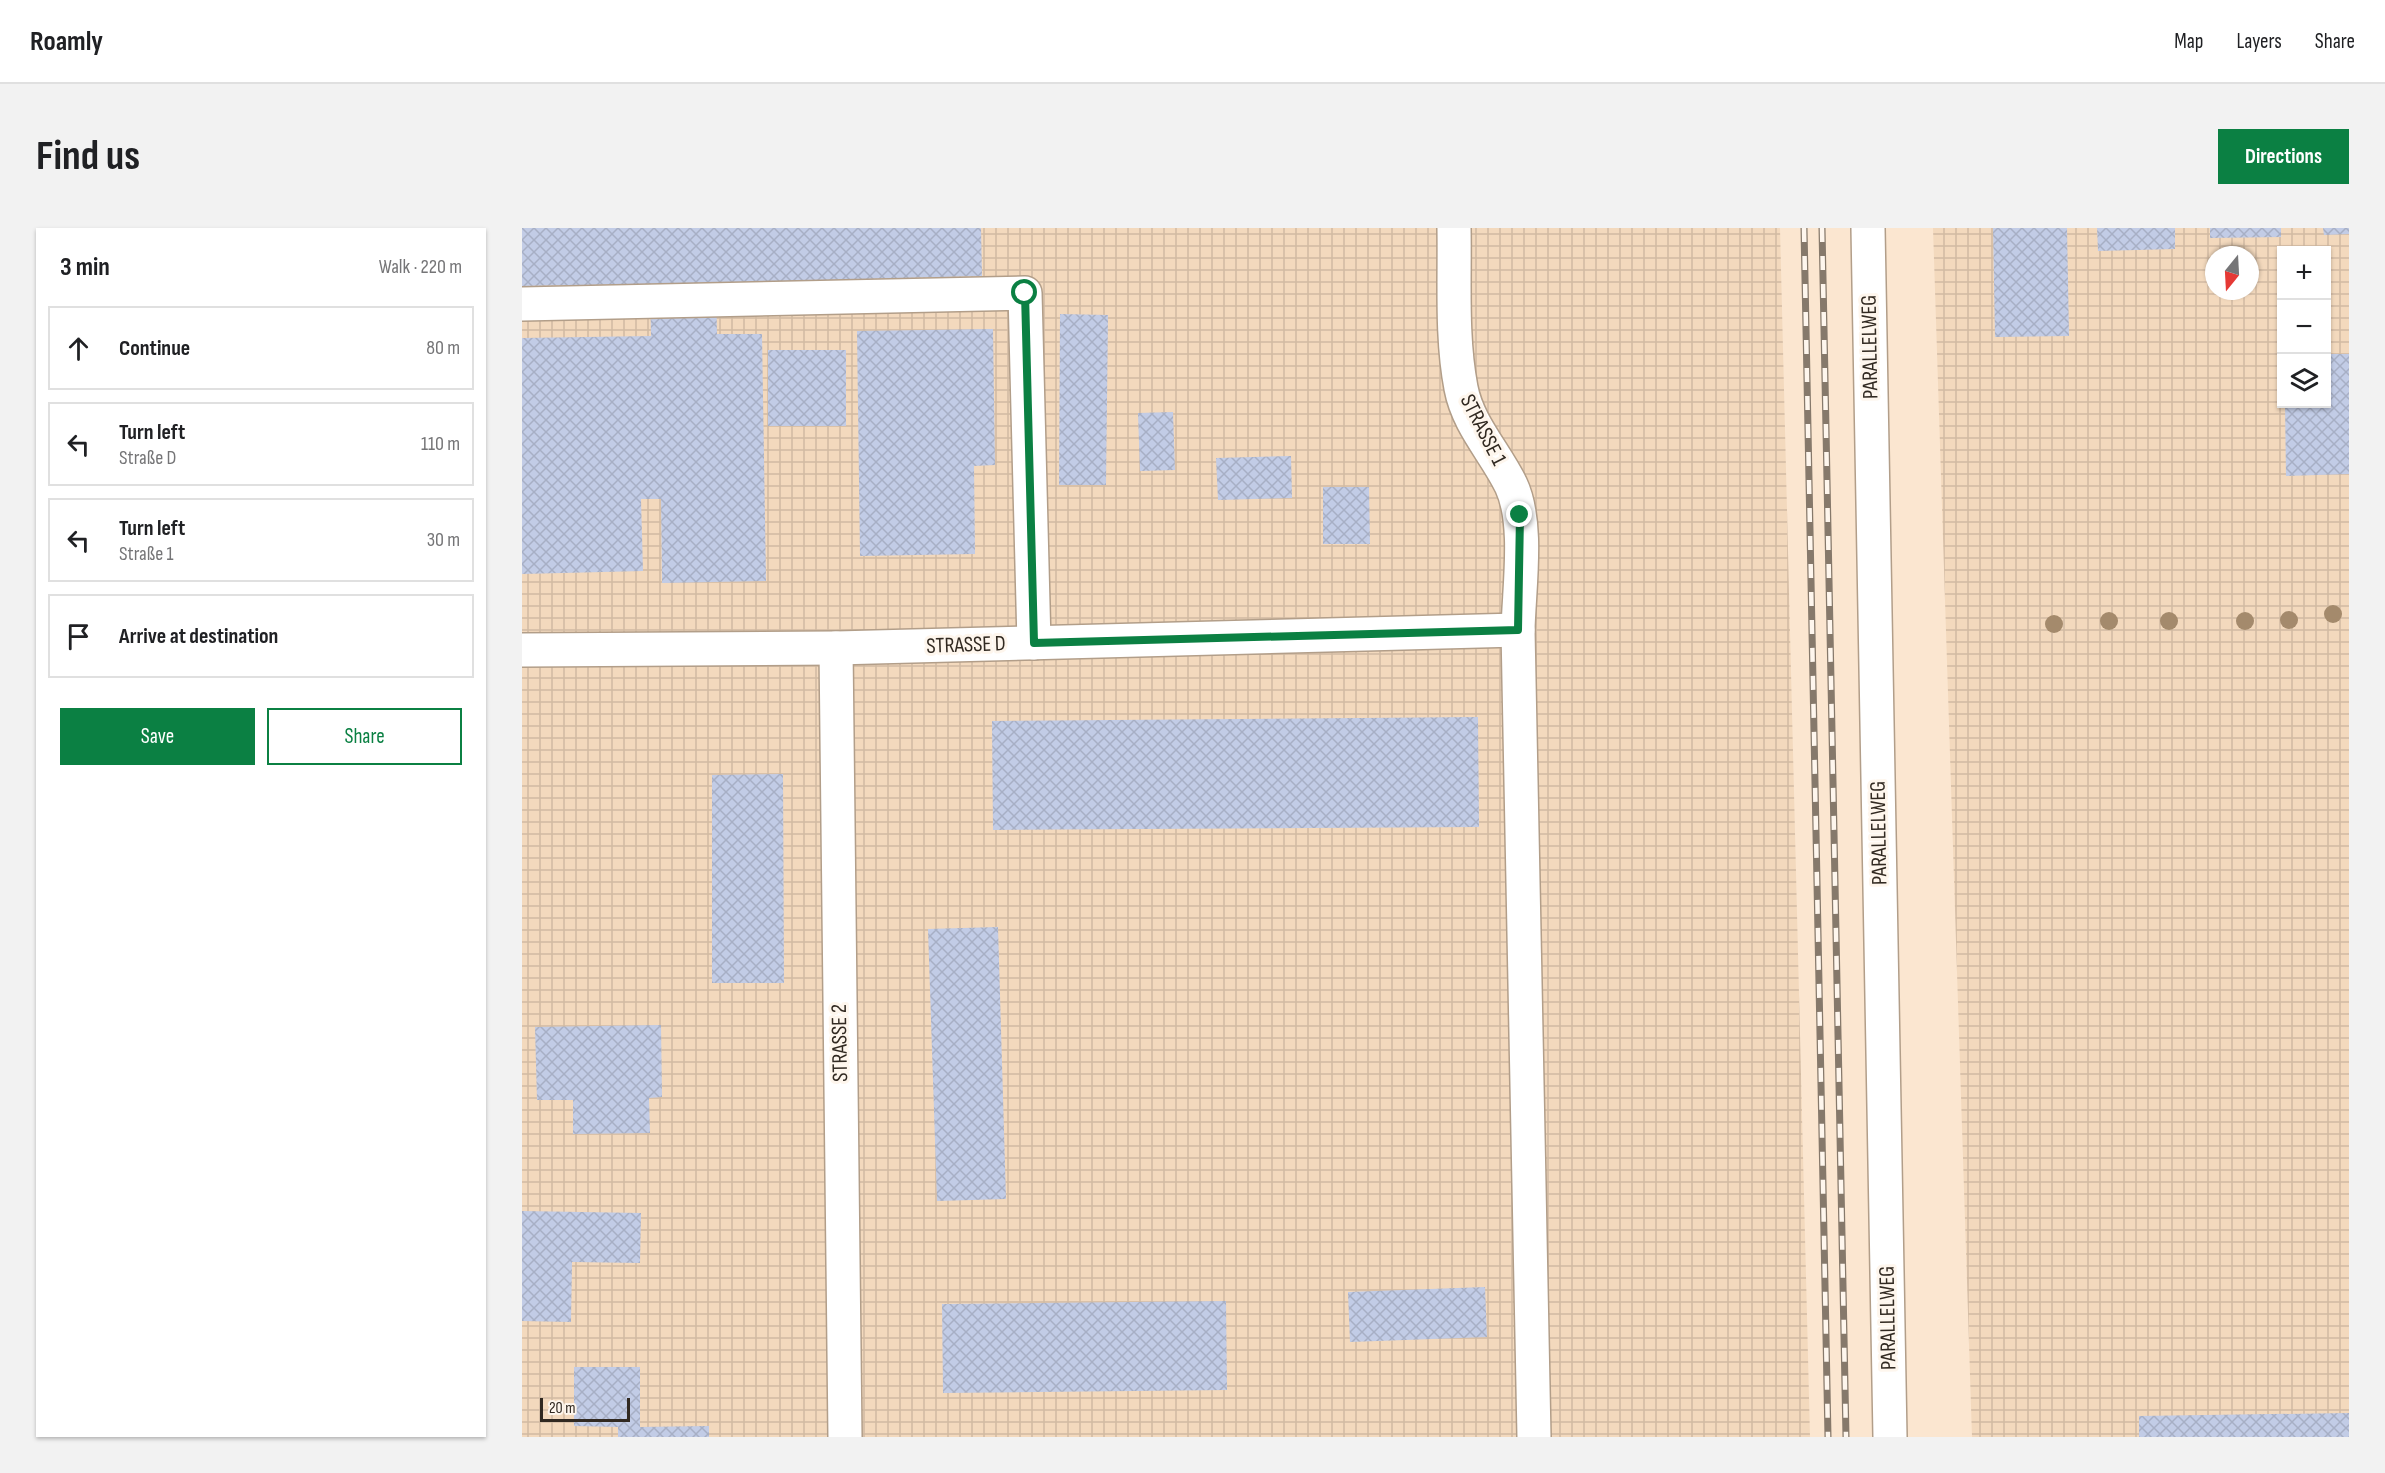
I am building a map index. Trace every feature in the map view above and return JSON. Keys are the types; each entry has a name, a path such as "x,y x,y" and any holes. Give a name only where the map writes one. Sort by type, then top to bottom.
{"street":[{"name":"STRASSE 1","path":"1454,228 1456,326 1461,389 1474,423 1511,485 1520,515 1518,630 1534,1437"},
{"name":"PARALLELWEG","path":"1868,228 1890,1437"},
{"path":"522,304 1025,293 1034,643"},
{"name":"STRASSE D","path":"522,651 836,648 1518,630"},
{"name":"STRASSE 2","path":"836,648 845,1437"}],"shaded area":[{"path":"522,228 1780,228 1810,1437 522,1437"},
{"path":"1933,228 2349,228 2349,1437 1972,1437"}],"building":[{"path":"522,228 981,228 982,276 716,283 717,334 762,334 766,581 662,583 661,499 641,499 643,571 522,574 522,338 651,336 650,284 522,286"},
{"path":"1993,228 2067,228 2069,336 1995,337"},
{"path":"2097,228 2175,228 2175,249 2098,251"},
{"path":"2210,228 2281,228 2281,237 2210,238"},
{"path":"2323,228 2349,228 2349,234 2324,235"},
{"path":"1060,314 1108,315 1106,485 1059,485"},
{"path":"993,329 995,465 974,466 975,554 860,556 857,331"},
{"path":"768,350 846,350 846,426 768,426"},
{"path":"2331,354 2349,354 2349,474 2286,476 2285,408 2331,408"},
{"path":"1173,412 1175,470 1140,471 1138,413"},
{"path":"1291,456 1292,498 1218,500 1216,458"},
{"path":"1323,487 1369,487 1370,544 1323,544"},
{"path":"1478,717 1479,827 993,830 992,721"},
{"path":"783,774 784,983 712,983 712,775"},
{"path":"998,927 1006,1199 937,1201 928,929"},
{"path":"661,1025 662,1097 649,1098 650,1133 573,1134 573,1100 537,1100 535,1027"},
{"path":"522,1211 641,1213 640,1263 572,1262 571,1322 522,1321"},
{"path":"1485,1287 1487,1337 1350,1342 1348,1292"},
{"path":"1226,1301 1227,1390 943,1393 942,1304"},
{"path":"574,1367 640,1367 640,1427 709,1426 709,1437 618,1437 618,1427 574,1426"},
{"path":"2349,1413 2349,1437 2139,1437 2139,1416"}],"railway":[{"path":"1804,228 1828,1437"},
{"path":"1822,228 1846,1437"}],"route":[{"path":"1025,293 1034,643 1518,630 1520,515"}]}
